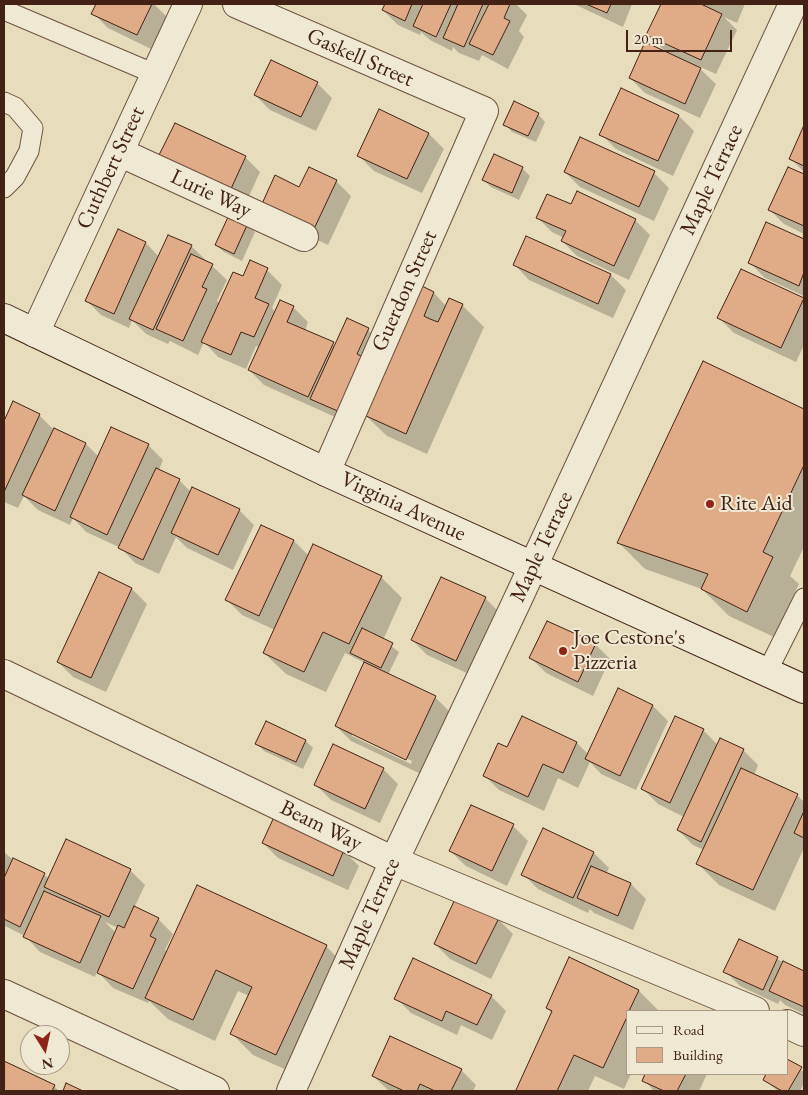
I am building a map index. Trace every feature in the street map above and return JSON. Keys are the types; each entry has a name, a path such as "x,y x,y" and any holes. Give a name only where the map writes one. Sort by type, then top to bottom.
{"street":[{"name":"Cuthbert Street","path":"35,333 188,4"},
{"name":"Gaskell Street","path":"237,4 484,111"},
{"name":"Maple Terrace","path":"291,1091 394,861 794,4"},
{"name":"Guerdon Street","path":"326,472 484,111"},
{"name":"Lurie Way","path":"118,152 304,237"},
{"name":"Virginia Avenue","path":"4,318 326,472 804,689"},
{"name":"Beam Way","path":"4,674 394,861 753,1010"},
{"path":"4,994 215,1091"},
{"path":"788,1024 804,1032"}],"lane":[{"path":"4,10 155,74"},
{"path":"4,102 15,107 34,128 29,151 15,177 4,188"},
{"path":"766,672 804,598"}],"building":[{"path":"96,4 152,4 137,35 91,14"},
{"path":"385,4 412,4 405,21 382,10"},
{"path":"423,4 451,4 436,37 413,26"},
{"path":"458,4 483,4 464,47 443,38"},
{"path":"489,4 510,4 504,18 510,21 493,55 469,44"},
{"path":"586,4 611,4 607,13"},
{"path":"661,4 701,4 722,14 701,60 646,35"},
{"path":"645,42 701,68 685,104 629,78"},
{"path":"271,60 318,82 301,117 254,95"},
{"path":"621,88 679,115 658,161 599,135"},
{"path":"514,101 539,113 528,136 503,125"},
{"path":"379,109 429,133 407,179 357,156"},
{"path":"175,123 246,156 230,191 158,157"},
{"path":"804,125 804,166 789,159"},
{"path":"580,137 655,171 639,207 564,172"},
{"path":"494,154 523,167 512,193 482,180"},
{"path":"309,167 337,180 313,231 261,206 275,175 299,187"},
{"path":"788,167 804,174 804,226 768,210"},
{"path":"577,191 636,219 614,266 561,241 566,231 536,218 547,194 571,204"},
{"path":"229,215 248,223 234,254 215,245"},
{"path":"766,222 804,239 804,272 799,286 748,263"},
{"path":"118,229 146,242 114,314 85,301"},
{"path":"168,235 192,245 153,330 129,319"},
{"path":"526,236 611,274 598,304 513,265"},
{"path":"191,254 213,264 202,287 207,289 183,341 156,329"},
{"path":"250,260 268,268 255,298 269,304 254,337 241,332 231,355 201,342 233,272 243,276"},
{"path":"741,269 804,298 781,348 717,318"},
{"path":"422,286 434,292 424,316 430,319 438,322 449,298 463,304 406,434 364,415"},
{"path":"280,300 294,306 287,322 334,342 308,397 248,370"},
{"path":"347,318 369,328 357,354 365,358 340,412 310,399"},
{"name":"Rite Aid","path":"703,361 804,409 804,465 763,552 773,557 747,612 701,589 708,574 617,543"},
{"path":"13,401 40,414 4,492 4,421"},
{"path":"111,427 149,444 107,535 70,517"},
{"path":"54,428 86,443 55,511 22,495"},
{"path":"156,468 180,479 143,560 118,548"},
{"path":"192,487 240,509 218,555 171,533"},
{"path":"261,525 294,540 259,616 225,600"},
{"path":"313,544 382,576 349,644 323,632 304,672 263,653"},
{"path":"99,572 132,588 91,678 57,662"},
{"path":"441,577 486,597 456,661 411,640"},
{"name":"Joe Cestone's Pizzeria","path":"547,621 596,643 578,682 529,658"},
{"path":"362,628 393,643 381,668 350,653"},
{"path":"364,662 436,696 406,760 335,726"},
{"path":"618,688 653,705 620,776 585,759"},
{"path":"522,716 577,742 563,773 543,764 528,797 483,776 498,743 507,747"},
{"path":"675,716 704,729 670,803 641,789"},
{"path":"266,721 306,740 296,762 255,744"},
{"path":"720,738 744,749 701,842 677,830"},
{"path":"333,744 384,768 365,809 314,785"},
{"path":"741,768 798,794 753,890 696,864"},
{"path":"471,805 514,824 492,871 449,851"},
{"path":"804,811 804,838 794,833"},
{"path":"274,817 344,850 333,876 262,843"},
{"path":"543,828 594,852 573,898 521,875"},
{"path":"66,839 131,869 109,917 44,887"},
{"path":"13,858 45,873 20,927 4,919 4,878"},
{"path":"591,866 631,883 618,916 577,898"},
{"path":"197,885 327,945 276,1055 230,1034 252,987 216,970 193,1020 145,998"},
{"path":"44,891 101,916 80,963 23,937"},
{"path":"456,897 499,918 476,964 434,944"},
{"path":"134,906 159,918 150,936 156,939 133,989 97,973 118,925 124,928"},
{"path":"739,939 778,957 763,990 723,972"},
{"path":"569,957 639,990 629,1010 626,1010 626,1019 603,1068 574,1055 557,1091 516,1090 552,1011 546,1008"},
{"path":"413,958 492,995 477,1025 446,1011 442,1021 394,999"},
{"path":"783,961 804,971 804,1007 769,991"},
{"path":"390,1036 462,1069 451,1091 435,1091 420,1084 417,1091 404,1091 372,1076"},
{"path":"788,1060 802,1067 788,1091 782,1091 763,1080 766,1075 788,1075"},
{"path":"4,1061 20,1069 20,1075 34,1075 55,1085 52,1091 4,1091"},
{"path":"645,1075 685,1075 677,1091 664,1091 642,1081"},
{"path":"66,1083 83,1091 63,1091"}],"place":[{"name":"Rite Aid","path":"710,504"},
{"name":"Joe Cestone's Pizzeria","path":"563,651"}]}
